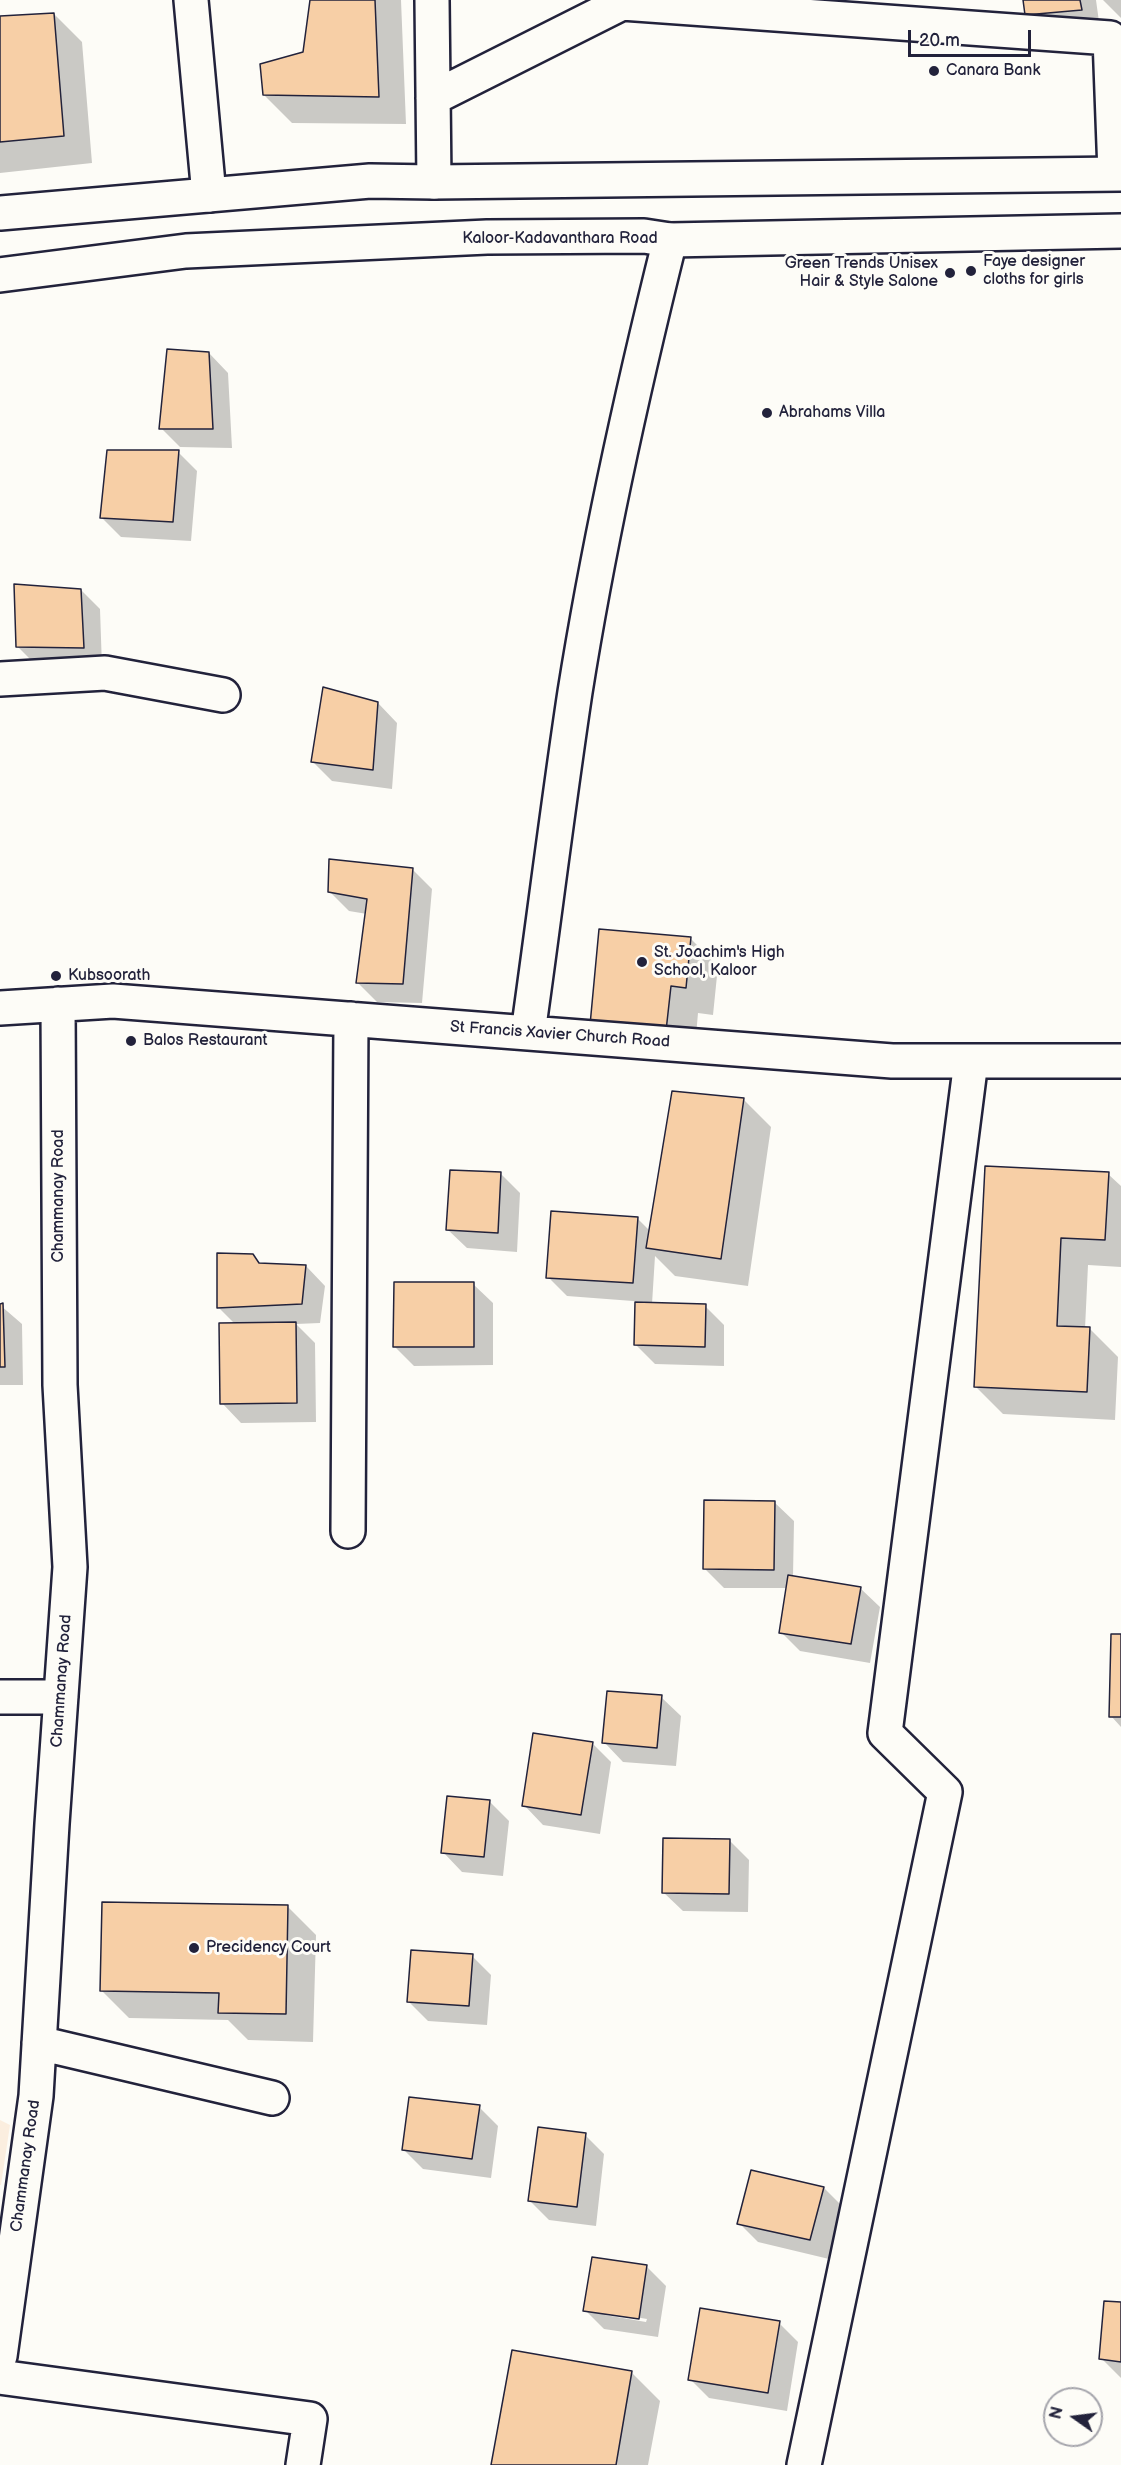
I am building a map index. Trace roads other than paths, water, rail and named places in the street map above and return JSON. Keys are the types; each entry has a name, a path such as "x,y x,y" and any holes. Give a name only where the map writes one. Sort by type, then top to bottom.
{"street":[{"path":"191,0 209,195"},
{"path":"432,0 434,182"},
{"path":"0,213 370,181 1118,174 1116,36 622,3 433,98"},
{"name":"Kaloor-Kadavanthara Road","path":"0,275 186,250 487,237 644,236 670,240 864,234 1121,231"},
{"path":"528,1033 575,690 611,499 649,324 670,240"},
{"path":"0,679 105,673 223,695"},
{"name":"St Francis Xavier Church Road","path":"0,1008 113,1001 892,1060 1121,1061"},
{"name":"Chammanay Road","path":"0,2356 36,2096 70,1567 60,1385 58,1004"},
{"path":"348,1531 351,1019"},
{"path":"804,2465 945,1792 885,1733 971,1061"},
{"path":"0,1697 61,1696"},
{"path":"39,2043 272,2098"},
{"path":"0,2377 310,2419 303,2465"}],"place":[{"name":"Canara Bank","path":"934,71"},
{"name":"Faye designer cloths for girls","path":"971,271"},
{"name":"Green Trends Unisex Hair & Style Salone","path":"950,273"},
{"name":"Abrahams Villa","path":"767,413"},
{"name":"St. Joachim's High School, Kaloor","path":"642,962"},
{"name":"Kubsoorath","path":"56,976"},
{"name":"Balos Restaurant","path":"131,1041"},
{"name":"Precidency Court","path":"194,1948"}]}
